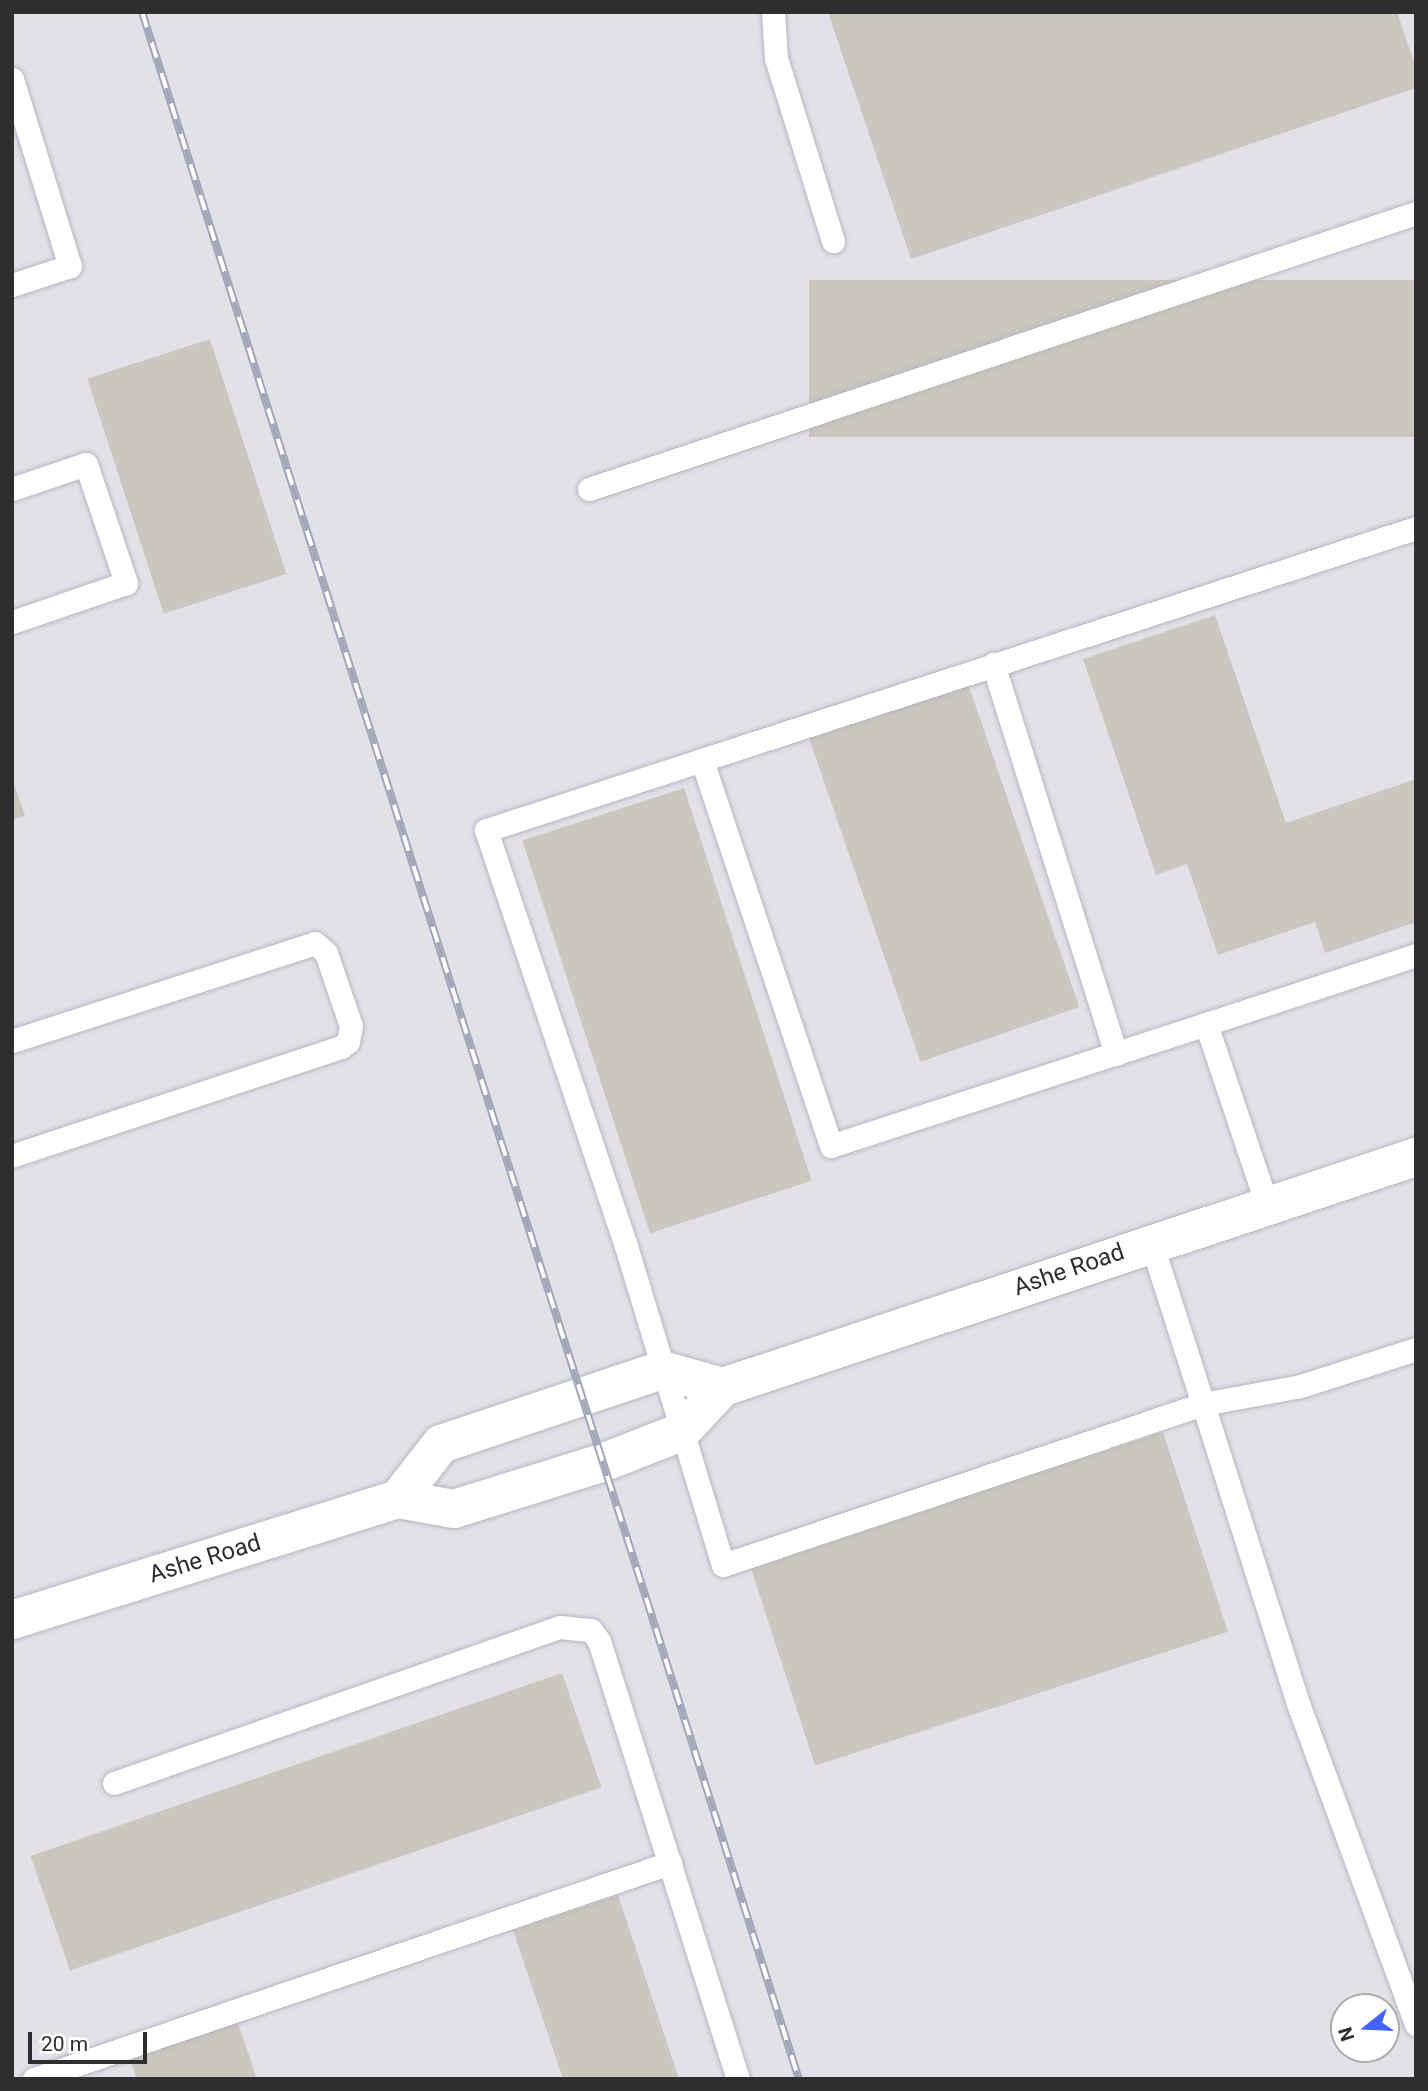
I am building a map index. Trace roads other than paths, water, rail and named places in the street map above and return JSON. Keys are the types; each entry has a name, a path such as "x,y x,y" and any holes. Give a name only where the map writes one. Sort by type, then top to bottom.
{"street":[{"name":"Ashe Road","path":"12,1620 398,1499 454,1509 602,1464 681,1432 723,1387 1151,1242 1416,1157"},
{"path":"398,1499 440,1444 662,1370 723,1387"}],"lane":[{"path":"772,12 776,58 833,241"},
{"path":"12,79 70,266 12,285"},
{"path":"589,489 1416,213"},
{"path":"12,489 86,464 126,583 12,622"},
{"path":"1416,528 486,830 626,1246 723,1565 1203,1404 1301,1386 1416,1349"},
{"path":"993,664 1116,1054"},
{"path":"702,760 831,1146 1416,955"},
{"path":"12,1041 315,943 326,953 351,1026 348,1042 341,1047 12,1156"},
{"path":"1206,1024 1267,1205"},
{"path":"1151,1242 1298,1706 1416,2024"},
{"path":"114,1783 560,1627 576,1626 591,1630 599,1641 738,2079"},
{"path":"34,2079 68,2074 670,1863"}],"railway":[{"path":"142,12 799,2079"}]}
